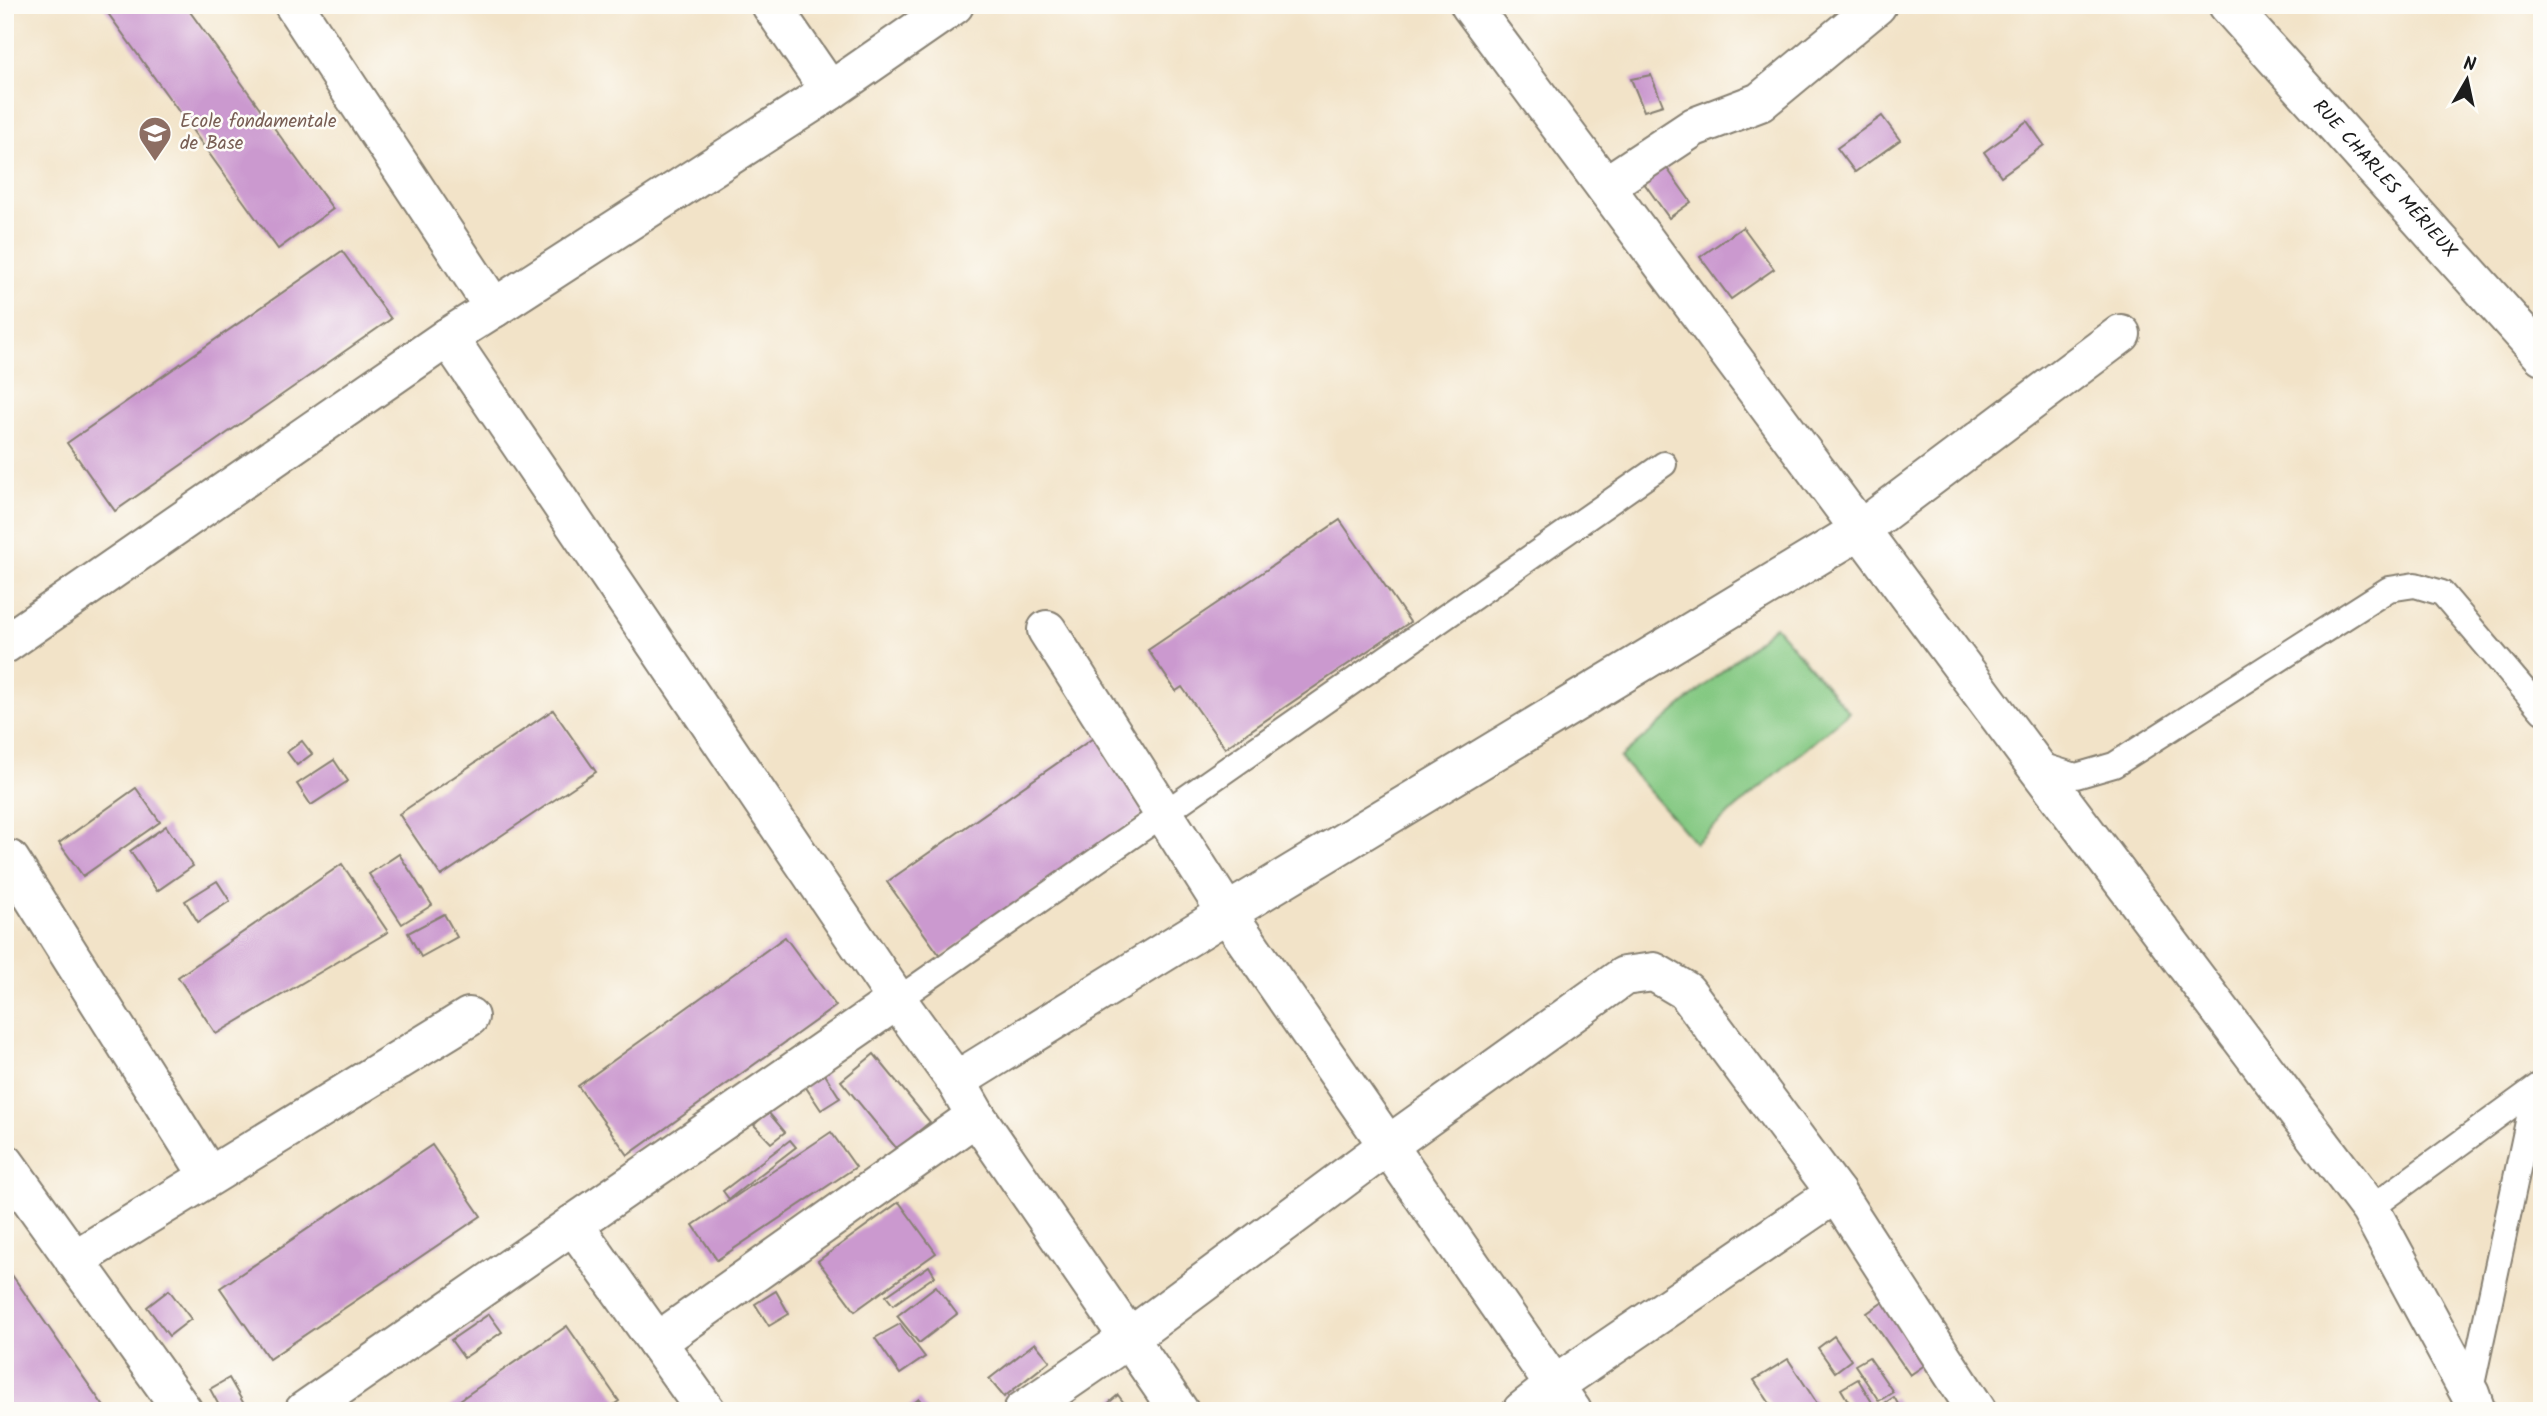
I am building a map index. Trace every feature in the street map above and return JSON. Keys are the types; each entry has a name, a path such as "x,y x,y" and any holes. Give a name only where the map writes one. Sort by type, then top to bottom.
{"street":[{"path":"294,5 494,308"},
{"path":"771,5 830,91"},
{"path":"5,643 448,337 830,91 954,5"},
{"path":"1470,5 2033,762 2370,1209 2473,1402"},
{"path":"1605,186 1694,127 1760,102 1877,5"},
{"name":"RUE CHARLES MÉRIEUX","path":"2228,5 2542,355"},
{"path":"956,1081 1860,530 2122,334"},
{"path":"448,337 1179,1411"},
{"path":"1047,630 1227,914 1564,1398"},
{"path":"10,860 209,1176"},
{"path":"1023,1411 1129,1338 1387,1146 1624,976 1654,972 1686,991 1836,1193 1977,1411"},
{"path":"304,1411 897,1000"},
{"path":"74,1259 469,1017"},
{"path":"657,1342 976,1116"},
{"path":"5,1163 183,1411"},
{"path":"1522,1411 1564,1398 1836,1193"},
{"path":"573,1224 706,1411"}],"lane":[{"path":"897,1000 1664,464"},
{"path":"2033,762 2076,776 2113,765 2389,589 2415,584 2442,593 2542,711"},
{"path":"2370,1209 2538,1086"},
{"path":"2473,1402 2538,1086"}],"green space":[{"path":"1775,626 1849,712 1695,843 1620,758"}],"building":[{"path":"102,5 185,5 333,209 278,249"},
{"path":"1651,75 1663,105 1644,111 1631,79"},
{"path":"1882,116 1900,140 1855,172 1837,148"},
{"path":"2027,121 2044,145 2001,176 1984,152"},
{"path":"1661,160 1691,202 1669,218 1639,176"},
{"path":"1743,227 1774,269 1731,299 1700,257"},
{"path":"342,251 391,319 115,511 67,443"},
{"path":"1340,520 1410,622 1225,748 1182,687 1176,691 1148,650"},
{"path":"553,710 596,772 441,876 399,814"},
{"path":"1099,734 1152,809 941,957 887,882"},
{"path":"302,741 312,754 297,765 287,752"},
{"path":"334,760 348,781 311,805 297,784"},
{"path":"136,788 160,822 83,876 59,843"},
{"path":"166,826 193,866 157,891 130,851"},
{"path":"399,854 432,905 402,924 369,874"},
{"path":"342,864 388,932 216,1034 178,977"},
{"path":"217,881 230,901 198,922 185,901"},
{"path":"444,914 457,937 421,957 408,933"},
{"path":"785,937 836,1006 628,1155 578,1086"},
{"path":"874,1054 930,1122 897,1149 841,1081"},
{"path":"824,1073 840,1098 821,1110 805,1086"},
{"path":"768,1112 785,1132 771,1143 754,1125"},
{"path":"831,1132 856,1167 717,1260 693,1225"},
{"path":"790,1140 796,1147 729,1199 723,1191"},
{"path":"432,1145 481,1216 269,1359 220,1288"},
{"path":"899,1202 936,1253 855,1311 818,1261"},
{"path":"5,1265 107,1411 5,1411"},
{"path":"929,1266 935,1276 893,1305 886,1296"},
{"path":"936,1286 957,1314 919,1343 897,1316"},
{"path":"169,1290 191,1319 169,1336 147,1307"},
{"path":"776,1291 789,1314 769,1326 755,1304"},
{"path":"1889,1298 1932,1360 1910,1375 1867,1313"},
{"path":"489,1314 502,1332 464,1358 451,1340"},
{"path":"900,1324 925,1357 900,1374 875,1338"},
{"path":"567,1326 619,1401 605,1411 444,1411"},
{"path":"1834,1336 1851,1360 1835,1372 1818,1348"},
{"path":"1035,1343 1050,1361 1004,1397 989,1379"},
{"path":"1869,1357 1893,1392 1879,1401 1855,1365"},
{"path":"1788,1359 1822,1411 1775,1411 1754,1380"},
{"path":"229,1378 244,1404 231,1411 222,1411 210,1389"},
{"path":"1858,1379 1873,1404 1861,1411 1854,1411 1841,1389"},
{"path":"1118,1395 1130,1411 1099,1411"},
{"path":"1894,1397 1902,1411 1873,1411"},
{"path":"919,1399 928,1411 906,1409"}],"place":[{"name":"Ecole fondamentale de Base","path":"155,163"}]}
